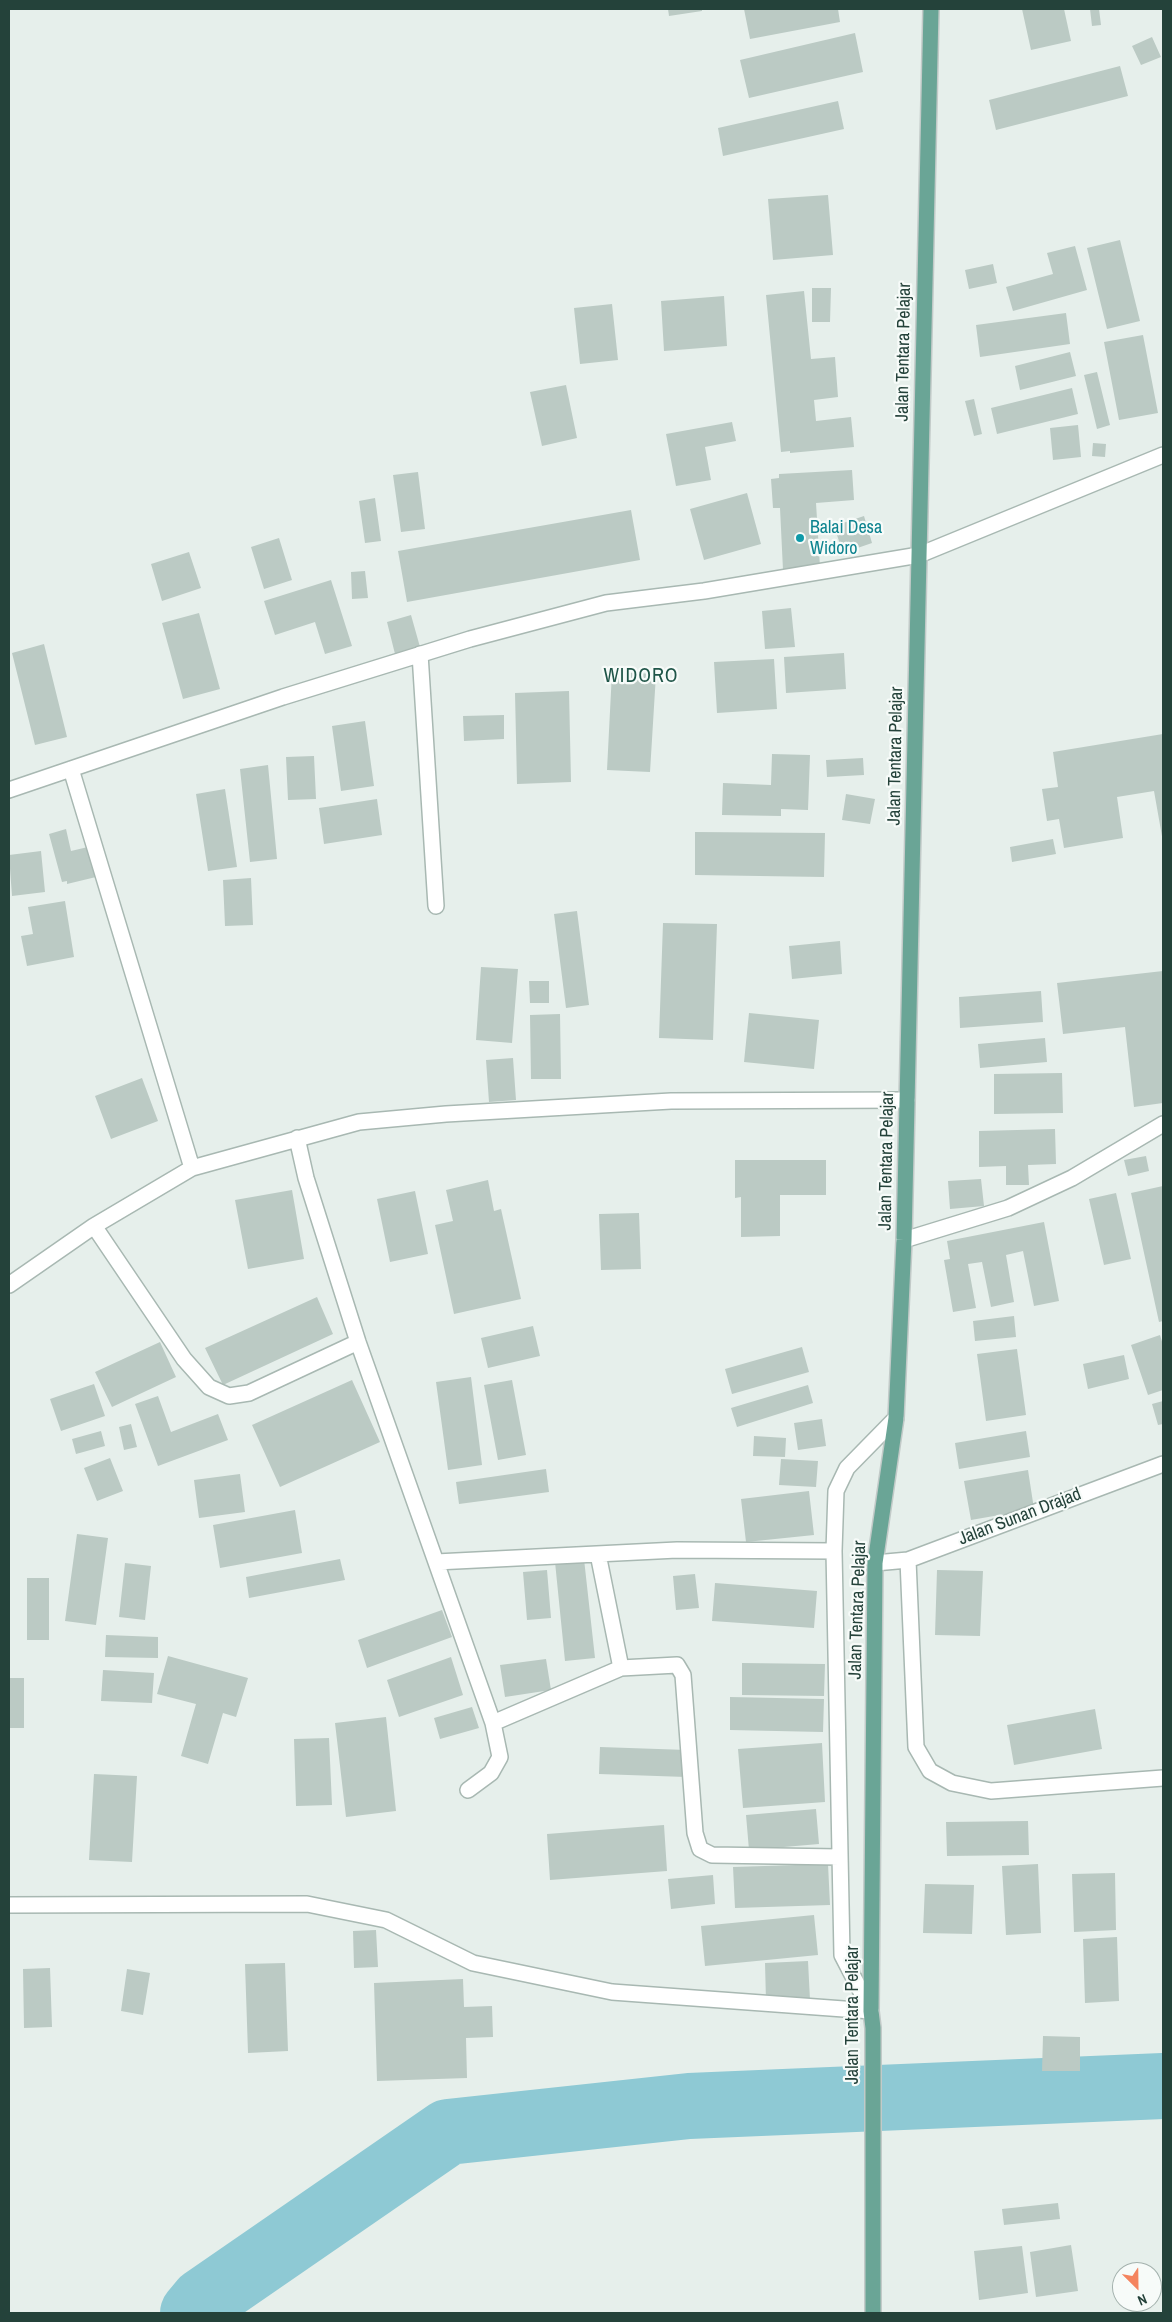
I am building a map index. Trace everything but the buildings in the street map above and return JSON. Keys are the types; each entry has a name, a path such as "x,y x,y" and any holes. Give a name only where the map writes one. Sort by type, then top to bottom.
{"main road":[{"name":"Jalan Tentara Pelajar","path":"873,2313 873,2028 871,2011 875,1563 896,1418 904,1240 931,9"}],"street":[{"path":"9,790 283,697 470,638 606,603 704,591 919,555 1163,455"},
{"path":"420,654 436,906"},
{"path":"71,768 192,1168"},
{"path":"9,1285 94,1226 192,1168 359,1122 446,1114 672,1101 907,1100"},
{"path":"904,1240 1008,1208 1072,1178 1163,1124"},
{"path":"297,1138 306,1178 358,1342 492,1723 500,1757 491,1773 468,1790"},
{"path":"94,1226 184,1359 209,1387 229,1396 248,1393 358,1342"},
{"path":"871,2011 842,1955 834,1552 836,1491 847,1468 896,1418"},
{"name":"Jalan Sunan Drajad","path":"875,1563 908,1560 1163,1464"},
{"path":"436,1562 677,1550 834,1552"},
{"path":"598,1554 621,1668"},
{"path":"908,1560 916,1746 930,1770 952,1783 991,1791 1163,1778"},
{"path":"492,1723 621,1668 677,1665 683,1675 695,1834 700,1849 712,1855 839,1857"},
{"path":"9,1905 307,1904 386,1920 473,1963 612,1992 871,2011"}],"waterway":[{"path":"193,2313 203,2301 448,2132 689,2106 1163,2086"}],"place":[{"name":"Balai Desa Widoro","path":"800,538"}],"district":[{"name":"WIDORO","path":"641,677"}]}
